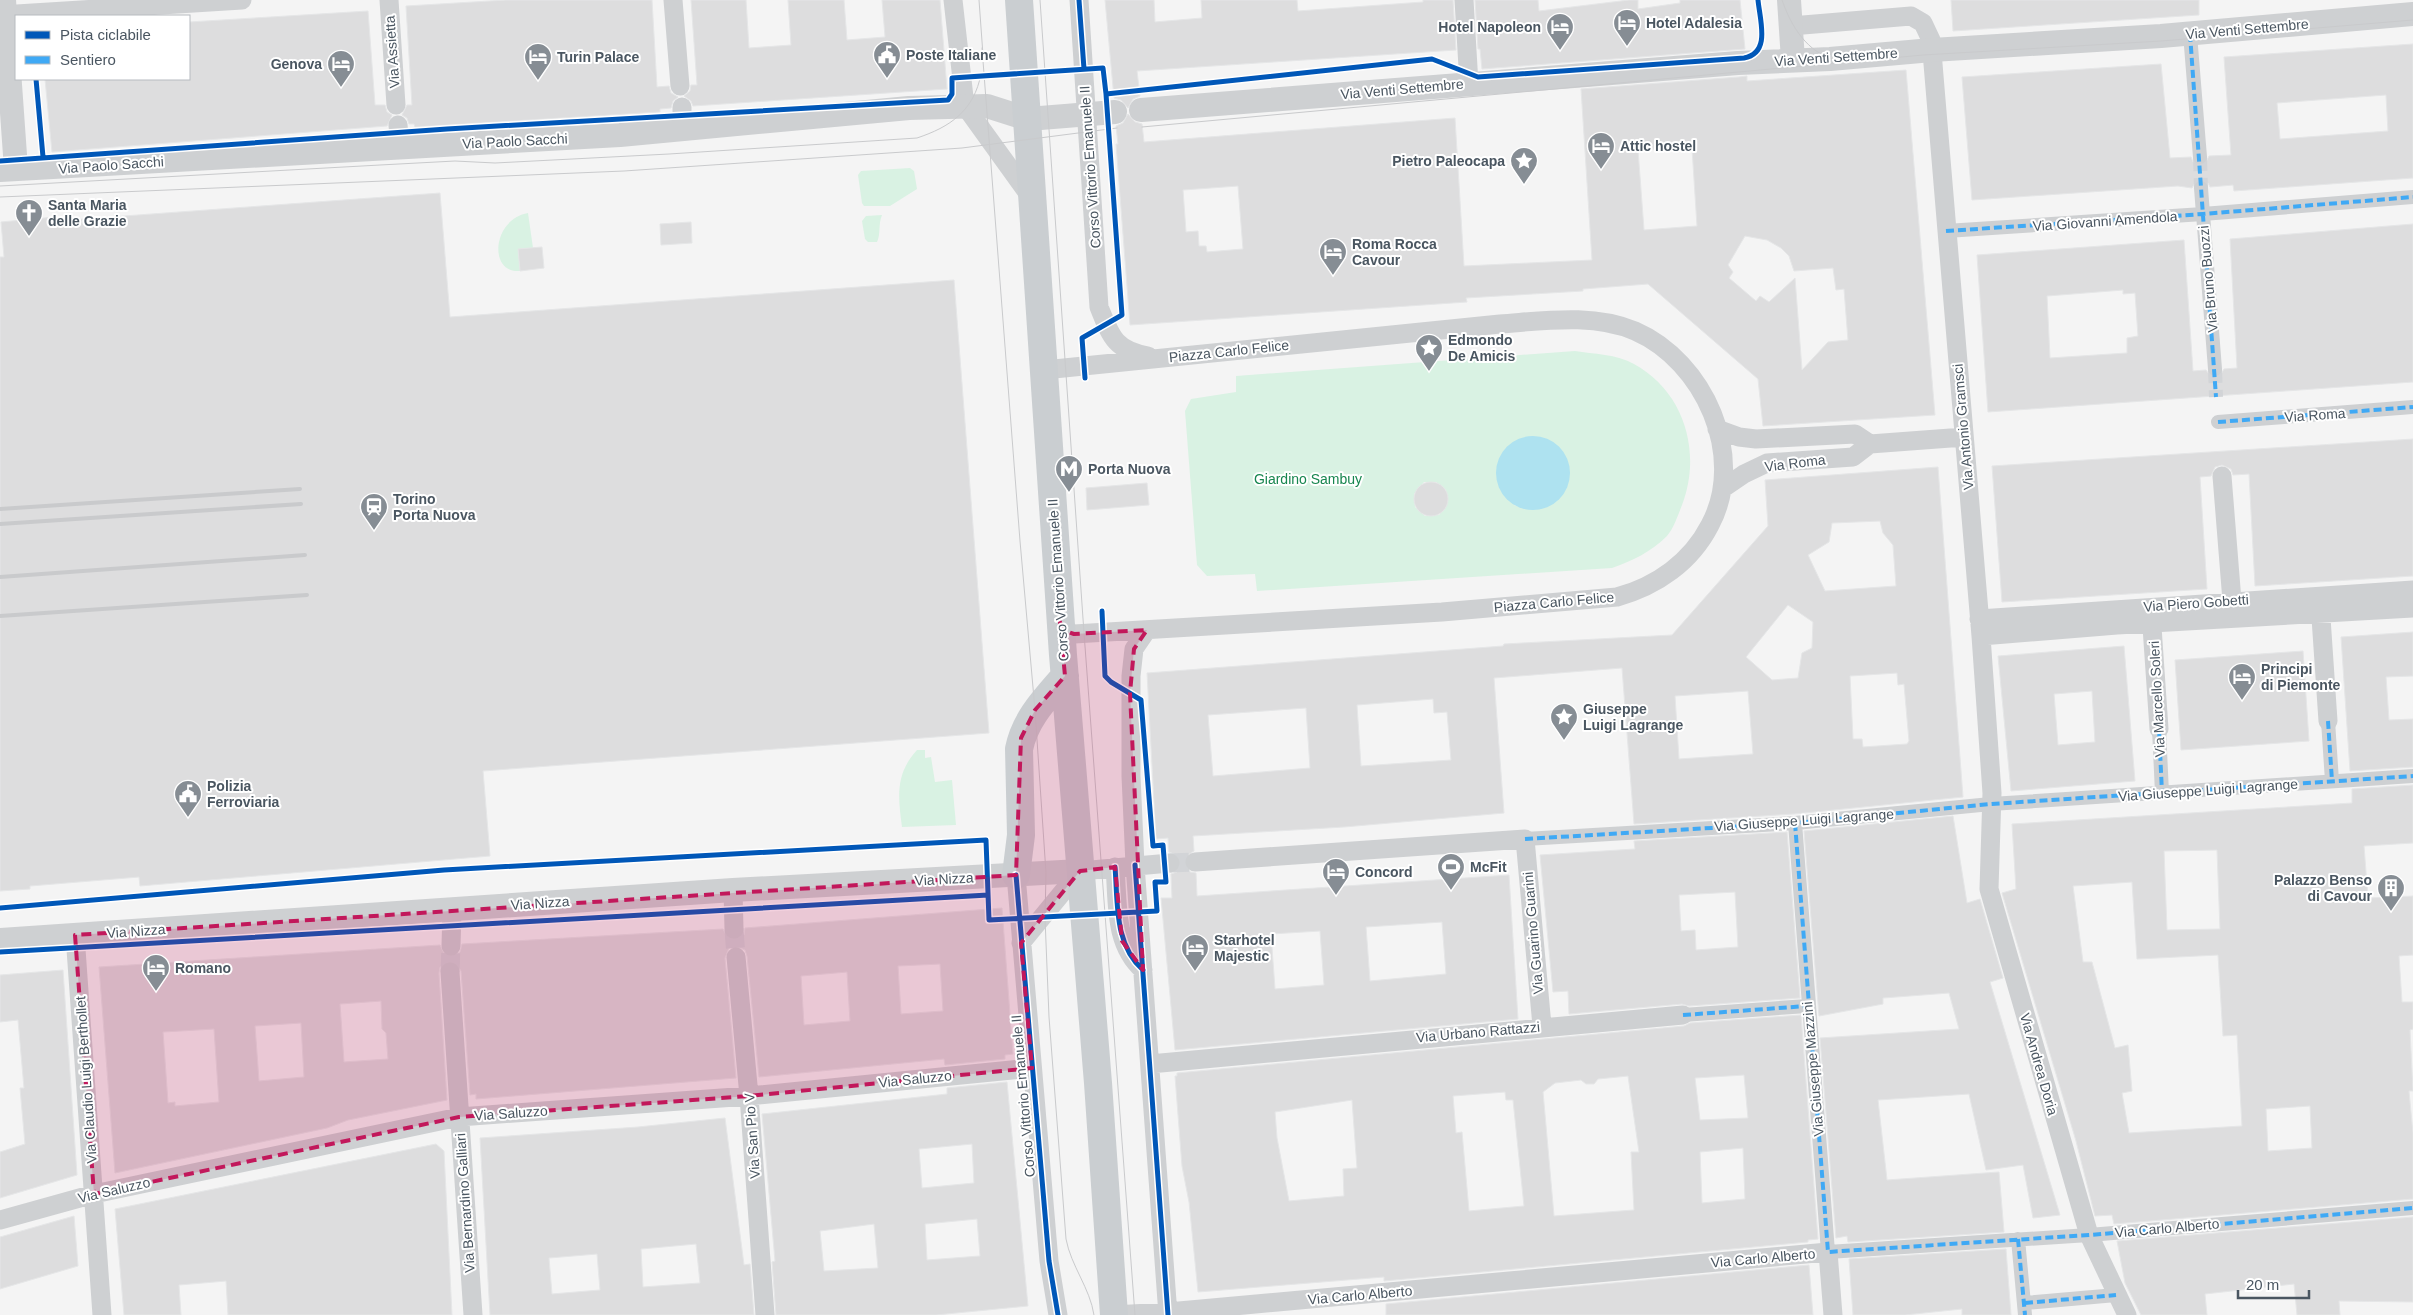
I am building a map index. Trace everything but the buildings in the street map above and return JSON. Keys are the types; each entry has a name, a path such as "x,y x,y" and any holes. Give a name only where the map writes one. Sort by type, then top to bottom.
{"main road":[{"name":"Corso Vittorio Emanuele II","path":"1019,0 1060,622 1114,1315"},
{"path":"1016,875 1021,835 1019,750 1021,738 1035,710 1065,676"}],"street":[{"path":"8,170 3,10 242,0"},
{"name":"Via Assietta","path":"389,0 396,105"},
{"path":"673,0 680,86"},
{"path":"953,0 965,106 1032,199"},
{"name":"Corso Vittorio Emanuele II","path":"1079,0 1099,307 1113,339 1121,348 1131,353 1159,358"},
{"path":"1464,0 1469,84"},
{"path":"1789,0 1793,60"},
{"name":"Via Venti Settembre","path":"1141,110 1793,60 2190,34 2413,14"},
{"path":"1791,26 1911,16 1923,23 1929,34 1932,50"},
{"path":"2190,34 2200,157"},
{"name":"Via Antonio Gramsci","path":"1932,50 1980,628 1992,793 1991,804"},
{"name":"Via Paolo Sacchi","path":"8,170 399,136 620,136 682,118 987,106 1028,119"},
{"path":"1028,119 1115,112"},
{"name":"Via Bruno Buozzi","path":"2201,188 2215,370"},
{"name":"Via Giovanni Amendola","path":"1946,231 2202,214 2413,197"},
{"name":"Piazza Carlo Felice","path":"1044,370 1512,323 1603,322 1643,335 1664,349 1684,367 1705,396 1717,429 1722,454 1722,489 1710,525 1684,560 1648,586 1617,597 1442,612 1074,634 1065,631 1060,622"},
{"name":"Via Roma","path":"2218,422 2413,407"},
{"name":"Via Roma","path":"1717,429 1739,438 1756,439 1855,434 1870,444"},
{"name":"Via Roma","path":"1722,489 1744,474 1767,463 1853,457 1870,444 1964,437"},
{"path":"2222,476 2232,601"},
{"name":"Via Piero Gobetti","path":"1980,628 2151,615 2232,601 2320,605 2413,590"},
{"path":"2320,605 2332,781"},
{"path":"2151,615 2320,605 2413,608"},
{"name":"Via Marcello Soleri","path":"2151,615 2162,793"},
{"path":"1147,630 1134,649 1130,693 1135,865 1168,1314"},
{"name":"Via Giuseppe Luigi Lagrange","path":"1195,862 1525,838 1795,823 1991,804 2413,776"},
{"name":"Via Andrea Doria","path":"1991,804 1989,889 2089,1235 2127,1315"},
{"name":"Via Giuseppe Mazzini","path":"1795,823 1833,1315"},
{"name":"Via Guarino Guarini","path":"1525,838 1542,1026"},
{"path":"1021,943 1080,871 1170,863"},
{"path":"1115,867 1122,941 1128,955 1143,970"},
{"name":"Via Nizza","path":"0,940 733,890 1080,871"},
{"name":"Corso Vittorio Emanuele II","path":"1016,875 1049,1261 1058,1315"},
{"path":"733,890 734,929"},
{"path":"451,946 452,909"},
{"name":"Via Claudio Luigi Berthollet","path":"76,935 102,1315"},
{"name":"Via San Pio V","path":"736,957 749,1096 765,1315"},
{"name":"Via Bernardino Galliari","path":"450,972 473,1315"},
{"name":"Via Urbano Rattazzi","path":"1150,1064 1542,1026 1808,1006"},
{"name":"Via Saluzzo","path":"0,1220 94,1194 459,1117 749,1096 1032,1068"},
{"name":"Via Carlo Alberto","path":"1114,1315 1168,1314 1828,1252 2089,1235 2413,1208"},
{"path":"2018,1239 2025,1309 2116,1295"}],"highlighted area":[{"path":"1060,622 1063,630 1074,634 1147,630 1134,649 1130,693 1143,970 1122,941 1115,867 1080,871 1021,943 1032,1068 749,1096 459,1117 94,1194 75,935 1016,875 1021,738 1035,710 1065,676"}],"green space":[{"path":"910,168 914,171 917,189 890,206 864,206 858,175 861,171"},
{"path":"528,213 533,248 518,249 520,271 510,270 503,264 499,256 498,245 501,235 507,225 516,217"},
{"path":"882,215 877,242 868,242 865,239 862,221 866,216"},
{"name":"Giardino Sambuy","path":"1575,351 1613,356 1634,364 1652,376 1677,407 1685,426 1689,445 1688,485 1682,505 1667,536 1641,555 1612,568 1257,591 1255,574 1207,576 1197,565 1185,411 1191,399 1236,392 1236,376","holes":["1566,459 1568,467 1567,480 1547,507 1525,509 1514,505","1424,482 1436,482 1446,490 1447,505 1439,515 1425,516 1415,507 1414,494"]},
{"path":"917,750 925,750 925,758 931,757 935,782 952,780 956,825 902,827 900,786 905,768"}],"water":[{"path":"1533,436 1547,439 1559,447 1567,459 1570,473 1567,487 1559,499 1547,507 1533,510 1519,507 1507,499 1499,487 1496,473 1499,459 1507,447 1519,439"}],"tunnel":[{"path":"2200,157 2201,188"},
{"path":"2215,369 2216,397"},
{"path":"1170,863 1195,862"},
{"path":"734,929 736,957"},
{"path":"450,972 451,946"}],"tram line":[{"path":"979,0 983,55"},
{"path":"1040,0 1084,633 1135,1315"},
{"path":"1782,0 1795,29 1801,37 1817,51 1836,60"},
{"path":"1142,127 1923,55 2161,41 2413,20"},
{"path":"982,48 1035,710 1046,873 1045,918 1049,1017 1066,1239 1068,1249 1089,1296 1094,1315"},
{"path":"0,186 455,161 495,163 669,154 917,138 940,129 959,116 973,98 981,74"},
{"path":"0,197 624,171 962,148 1117,128"}],"railway":[{"path":"0,509 300,489"},
{"path":"0,524 301,504"},
{"path":"0,577 305,555"},
{"path":"0,616 307,595"}],"marked path":[{"path":"2190,34 2216,397"},
{"path":"1946,231 2203,214 2413,197"},
{"path":"2218,422 2413,407"},
{"path":"2328,721 2332,781"},
{"path":"2159,729 2162,793"},
{"path":"1525,839 1795,823 1991,804 2413,776"},
{"path":"1795,823 1828,1252 2089,1235 2413,1208"},
{"path":"1683,1015 1807,1006"},
{"path":"2018,1239 2025,1315"},
{"path":"2025,1303 2116,1295"}],"cycle path":[{"path":"1079,0 1084,69"},
{"path":"1085,378 1082,338 1122,315 1106,94 1432,59 1478,77 1744,58 1758,50 1761,43 1762,26 1758,0"},
{"path":"0,161 447,129 948,100 952,94 952,78 1103,68 1106,94"},
{"path":"36,80 43,157"},
{"path":"0,908 444,870 986,840 989,920 1157,911 1155,882 1166,882 1163,845 1153,846 1141,700 1111,682 1105,676 1102,611"},
{"path":"1135,865 1168,1315"},
{"path":"1115,867 1119,923 1122,936 1134,960 1143,970"},
{"path":"1016,875 1049,1261 1058,1315"},
{"path":"0,952 988,895"}],"place":[{"name":"Hotel Adalesia","path":"1627,47"},
{"name":"Hotel Napoleon","path":"1560,51"},
{"name":"Poste Italiane","path":"887,79"},
{"name":"Turin Palace","path":"538,81"},
{"name":"Genova","path":"341,88"},
{"name":"Attic hostel","path":"1601,170"},
{"name":"Pietro Paleocapa","path":"1524,185"},
{"name":"Santa Maria delle Grazie","path":"29,237"},
{"name":"Roma Rocca Cavour","path":"1333,276"},
{"name":"Edmondo De Amicis","path":"1429,372"},
{"name":"Porta Nuova","path":"1069,493"},
{"name":"Torino Porta Nuova","path":"374,531"},
{"name":"Principi di Piemonte","path":"2242,701"},
{"name":"Giuseppe Luigi Lagrange","path":"1564,741"},
{"name":"Polizia Ferroviaria","path":"188,818"},
{"name":"McFit","path":"1451,891"},
{"name":"Concord","path":"1336,896"},
{"name":"Palazzo Benso di Cavour","path":"2391,912"},
{"name":"Starhotel Majestic","path":"1195,972"},
{"name":"Romano","path":"156,992"}]}
